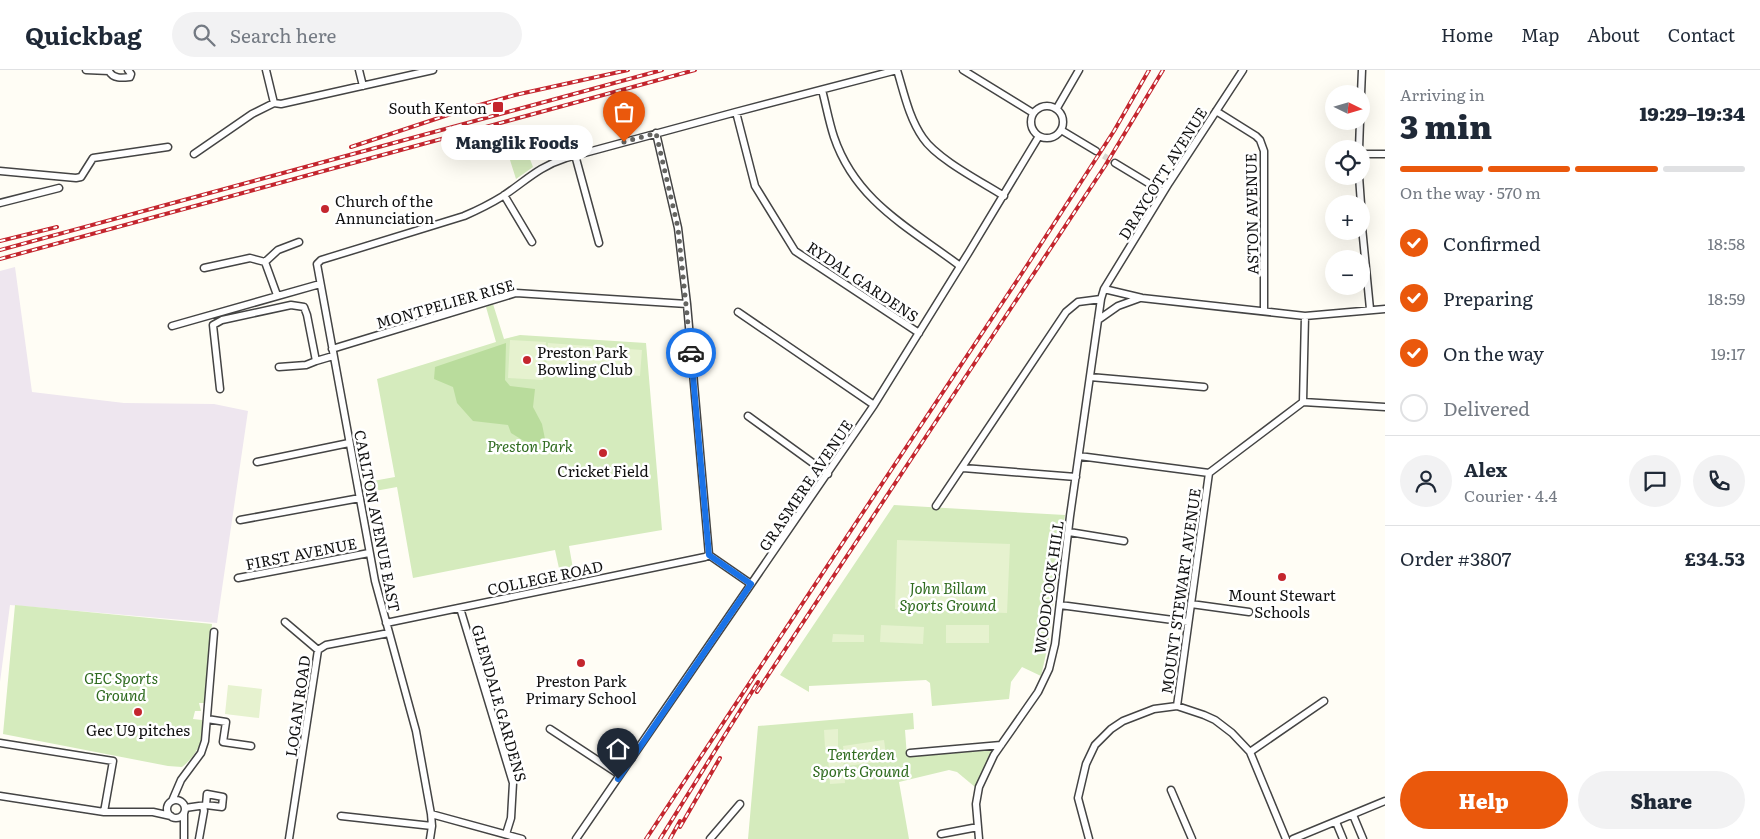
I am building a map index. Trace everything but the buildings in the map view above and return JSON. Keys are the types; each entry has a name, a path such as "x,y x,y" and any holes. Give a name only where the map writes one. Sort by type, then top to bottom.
{"street":[{"path":"86,70 110,71 112,76 121,78 130,77 128,70"},
{"path":"266,70 274,103"},
{"path":"359,70 363,86"},
{"path":"194,154 252,114 274,103 281,104 433,70"},
{"path":"532,242 504,195 543,167 575,155 897,70 910,113 923,140 957,167 1004,196"},
{"path":"963,70 1033,113"},
{"path":"1057,108 1079,70"},
{"name":"DRAYCOTT AVENUE","path":"1104,289 1163,192 1243,70"},
{"path":"1361,85 1362,70"},
{"path":"822,90 835,138 852,174 864,190 882,209 960,266"},
{"path":"1047,105 1057,108 1063,117 1061,130 1052,137 1039,136 1032,128 1030,122 1033,113 1042,106 1047,105"},
{"name":"ASTON AVENUE","path":"1216,111 1256,136 1260,140 1264,151 1264,311"},
{"name":"RYDAL GARDENS","path":"736,112 755,186 796,251 919,333"},
{"path":"1061,130 1096,151"},
{"path":"656,133 678,228 687,304 709,555 751,584"},
{"name":"GRASMERE AVENUE","path":"576,839 874,406 1039,136"},
{"path":"0,171 76,178 81,176 93,158 168,147"},
{"path":"1370,154 1385,154"},
{"path":"575,155 599,243"},
{"path":"1115,163 1163,192"},
{"path":"0,203 59,188"},
{"name":"CARLTON AVENUE EAST","path":"430,839 431,814 416,731 369,553 317,264 319,261 327,258 464,216 504,195"},
{"path":"1363,240 1370,309"},
{"path":"266,262 278,250 299,242"},
{"path":"204,268 250,258 266,262"},
{"path":"266,262 277,295"},
{"path":"172,326 320,284"},
{"path":"1104,289 1142,298 1305,316 1385,308"},
{"name":"WOODCOCK HILL","path":"979,839 976,804 979,787 1001,744 1038,692 1049,669 1055,644 1076,477 1104,289"},
{"name":"MONTPELIER RISE","path":"279,367 306,365 332,352 516,293 687,304"},
{"path":"1098,320 1118,306 1142,298"},
{"path":"936,506 1066,312 1078,302 1101,299"},
{"path":"220,390 213,325 222,320 291,305 304,308 316,360"},
{"path":"738,312 874,406"},
{"path":"1305,316 1303,402 1385,407"},
{"path":"1090,378 1204,388"},
{"name":"MOUNT STEWART AVENUE","path":"1177,706 1209,473 1303,402"},
{"path":"748,416 828,474"},
{"path":"256,462 349,442"},
{"path":"1079,456 1209,473"},
{"path":"963,468 1076,477"},
{"path":"240,520 360,498"},
{"path":"1069,532 1124,541"},
{"name":"FIRST AVENUE","path":"238,578 369,553"},
{"name":"COLLEGE ROAD","path":"386,623 709,555"},
{"path":"1191,604 1249,612"},
{"path":"1060,605 1188,622"},
{"name":"GLENDALE GARDENS","path":"460,608 512,783 511,818 506,834"},
{"path":"285,622 318,650"},
{"path":"184,829 168,811 180,780 200,753 205,741 214,632"},
{"name":"LOGAN ROAD","path":"290,839 318,650 326,645 389,633"},
{"path":"1250,752 1324,701"},
{"path":"1089,839 1078,798 1086,764 1095,745 1111,729 1123,721 1154,709 1177,706 1215,720 1232,733 1250,752 1286,839"},
{"path":"207,719 226,722 223,742 251,746"},
{"path":"550,729 620,775"},
{"path":"0,742 113,761 104,812"},
{"path":"910,753 1001,744"},
{"path":"178,785 183,808 184,839"},
{"path":"1171,790 1192,839"},
{"path":"0,796 104,812 153,812 173,817 180,817 183,808"},
{"path":"153,812 177,800 183,808"},
{"path":"1293,839 1385,801"},
{"path":"710,839 740,804"},
{"path":"183,808 204,806 200,839"},
{"path":"431,814 522,839"},
{"path":"1353,815 1363,839"},
{"path":"341,816 432,826"},
{"path":"1336,822 1343,839"},
{"path":"941,834 978,827"}],"shaded area":[{"path":"15,267 32,392 124,403 214,404 248,411 217,623 10,605 0,682 0,271"}],"green space":[{"path":"523,149 528,154 533,167 516,179 510,160 519,150"},
{"name":"Preston Park","path":"493,304 504,339 520,335 646,343 662,530 569,546 575,580 562,582 555,550 413,578 397,487 364,493 362,483 395,477 377,379 496,342 486,307"},
{"name":"Preston Park Bowling Club","path":"510,340 546,342 543,380 508,378"},
{"path":"506,343 505,380 510,386 535,389 533,407 542,424 546,444 545,454 511,433 508,425 473,421 457,403 453,387 434,379 435,367"},
{"path":"548,343 642,350 640,376 546,369"},
{"name":"John Billam Sports Ground","path":"894,505 1065,515 1048,645 1041,676 1022,667 1011,682 1009,699 932,706 930,683 926,680 809,686 809,692 780,675"},
{"path":"897,540 1010,544 1007,613 895,609"},
{"name":"GEC Sports Ground","path":"15,605 212,624 204,703 199,703 201,711 195,711 193,719 202,720 202,740 191,758 182,767 168,766 3,734"},
{"path":"881,625 924,627 923,644 880,642"},
{"path":"946,625 989,625 989,643 946,643"},
{"path":"833,634 864,635 864,642 832,642"},
{"path":"228,685 262,689 259,718 225,714"},
{"name":"Tenterden Sports Ground","path":"913,713 914,729 905,730 907,757 994,750 975,787 957,772 949,770 899,782 909,839 748,839 758,726"},
{"path":"838,729 838,747 825,748 824,730"},
{"path":"884,740 887,761 846,766 843,746"},
{"path":"843,755 845,783 830,784 828,756"}],"tunnel":[{"path":"1096,151 1115,163"}],"railway":[{"path":"351,147 469,108 515,95 628,70"},
{"path":"0,250 662,70"},
{"path":"0,259 695,70"},
{"path":"646,839 1026,267 1114,131 1149,70"},
{"path":"757,692 1105,166 1163,70"},
{"path":"0,241 57,227"},
{"path":"660,839 758,682"},
{"path":"680,827 720,758"},
{"path":"670,839 680,821"}],"way so far":[{"path":"624,142 656,133 678,228 691,353"}],"place":[{"name":"South Kenton","path":"498,107"},
{"name":"Manglik Foods","path":"624,142"},
{"name":"Church of the Annunciation","path":"325,209"},
{"name":"Preston Park Bowling Club","path":"527,360"},
{"name":"Cricket Field","path":"603,453"},
{"name":"Mount Stewart Schools","path":"1282,577"},
{"name":"Preston Park Primary School","path":"581,663"},
{"name":"Gec U9 pitches","path":"138,712"}],"route":[{"path":"618,779 751,584 709,555 691,353"}]}
